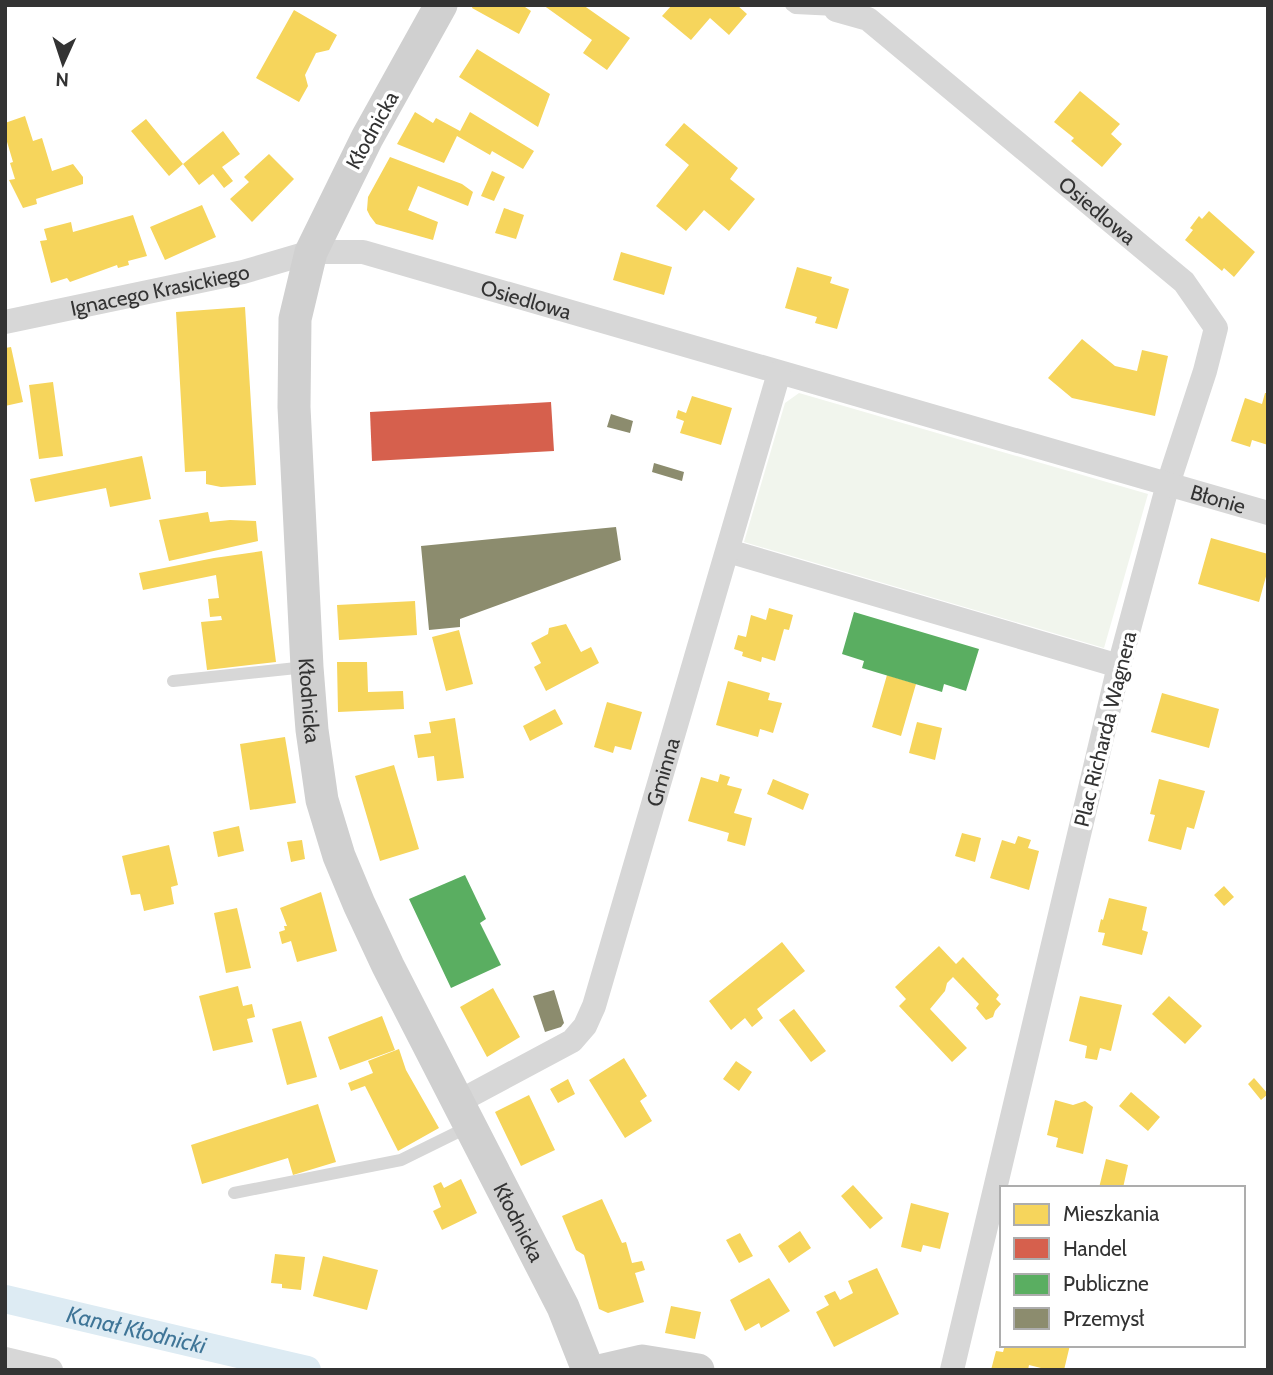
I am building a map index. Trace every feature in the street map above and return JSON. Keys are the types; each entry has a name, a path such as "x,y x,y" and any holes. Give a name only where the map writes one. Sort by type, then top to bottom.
{"main road":[{"name":"Kłodnicka","path":"441,5 367,138 310,251 296,319 294,407 307,667 315,753 322,800 339,856 388,966 563,1307 588,1370"},
{"path":"603,1370 642,1361 698,1370"}],"street":[{"name":"Osiedlowa","path":"836,10 868,19 1184,282 1216,328 1205,371 1168,484"},
{"name":"Ignacego Krasickiego","path":"5,322 243,272 310,251"},
{"name":"Osiedlowa","path":"310,251 363,252 779,373"},
{"path":"779,373 1168,484"},
{"name":"Gminna","path":"464,1114 572,1041 585,1026 598,993 779,373"},
{"name":"Błonie","path":"1168,484 1268,513"},
{"name":"Plac Richarda Wagnera","path":"952,1370 1119,666 1168,484"},
{"path":"728,551 1119,666"},
{"path":"5,1359 51,1370"}],"lane":[{"path":"791,5 795,8 836,10"},
{"path":"173,681 307,667"},
{"path":"234,1193 401,1160 464,1114"}],"shaded area":[{"path":"799,393 1148,494 1104,648 744,542 785,403"}],"building: Mieszkania":[{"path":"473,5 526,5 531,11 519,34 472,8"},
{"path":"543,5 583,5 630,38 607,70 583,53 592,40"},
{"path":"672,5 737,5 747,14 729,35 710,18 691,40 662,16"},
{"path":"294,10 337,35 329,50 316,53 305,75 308,86 299,102 256,78"},
{"path":"477,49 550,94 538,127 459,77"},
{"path":"1080,91 1120,124 1111,134 1122,144 1102,167 1071,141 1074,138 1054,122"},
{"path":"415,112 433,123 436,118 460,131 470,112 534,151 523,169 492,151 490,155 457,136 444,163 397,144"},
{"path":"25,116 33,141 42,138 52,171 73,164 83,177 83,184 36,199 37,204 23,208 9,180 15,179 5,135 5,123"},
{"path":"146,119 183,164 169,176 131,131"},
{"path":"684,123 738,168 730,179 755,199 729,231 704,210 686,231 656,206 689,165 665,145"},
{"path":"223,131 240,154 222,167 233,181 224,188 213,174 199,185 183,164"},
{"path":"269,154 294,179 252,222 230,199 249,182 244,177"},
{"path":"390,157 462,184 473,192 468,206 418,186 408,210 438,222 433,240 376,224 370,216 367,210 368,197"},
{"path":"492,171 505,177 494,201 481,196"},
{"path":"202,205 216,237 165,260 150,227"},
{"path":"504,208 524,215 516,239 495,233"},
{"path":"1209,211 1255,252 1234,277 1224,268 1222,271 1185,240 1199,216 1202,219"},
{"path":"133,215 147,256 128,261 129,265 118,268 117,265 70,282 67,278 51,283 40,241 47,240 44,229 71,222 73,232"},
{"path":"621,252 672,267 664,295 613,280"},
{"path":"797,267 832,277 830,283 849,289 837,329 815,323 817,317 785,308"},
{"path":"245,307 256,485 221,487 206,484 206,471 185,472 176,312"},
{"path":"1082,339 1115,366 1137,371 1142,350 1168,356 1155,416 1072,398 1048,378"},
{"path":"11,347 23,402 5,406 5,348"},
{"path":"53,382 63,456 39,459 29,385"},
{"path":"1265,393 1268,393 1268,445 1252,440 1250,447 1231,441 1245,398 1262,404"},
{"path":"692,396 732,408 721,445 680,433 684,421 676,418 678,410 686,413"},
{"path":"142,456 151,499 110,507 106,488 35,502 30,479"},
{"path":"208,512 210,522 256,521 258,541 169,561 159,520"},
{"path":"1211,538 1268,554 1268,569 1259,602 1198,584"},
{"path":"262,551 276,662 207,670 201,622 222,620 221,616 210,617 208,599 219,598 216,575 143,590 139,573"},
{"path":"415,601 417,635 339,640 337,605"},
{"path":"769,608 793,615 789,630 784,629 775,661 762,657 761,662 742,656 743,652 734,649 738,635 746,637 751,615 766,620"},
{"path":"566,624 581,652 591,647 599,663 546,691 534,667 541,663 531,643 548,634 549,628"},
{"path":"459,630 473,684 446,691 432,637"},
{"path":"337,662 367,662 368,692 403,691 404,709 338,712"},
{"path":"887,675 916,684 901,736 872,727"},
{"path":"728,681 770,693 768,700 782,703 773,733 760,729 758,737 716,725"},
{"path":"1162,693 1219,709 1209,748 1151,732"},
{"path":"607,702 642,712 631,750 615,746 613,753 594,747"},
{"path":"555,709 563,724 530,741 523,726"},
{"path":"455,718 464,778 437,781 434,756 418,758 414,735 431,733 429,722"},
{"path":"917,722 942,728 935,760 909,753"},
{"path":"285,737 296,803 250,810 240,744"},
{"path":"394,765 419,849 380,861 355,776"},
{"path":"720,774 730,777 727,785 742,789 734,813 752,818 745,846 727,841 729,833 688,821 701,777 718,782"},
{"path":"773,779 809,794 803,810 767,794"},
{"path":"1159,779 1205,791 1194,829 1187,827 1181,850 1148,841 1155,815 1150,814"},
{"path":"239,826 244,851 218,857 213,832"},
{"path":"962,833 981,838 975,862 955,856"},
{"path":"1018,836 1031,840 1028,848 1039,851 1029,890 990,878 1002,840 1015,844"},
{"path":"302,840 305,859 291,862 287,842"},
{"path":"169,845 178,885 171,887 174,904 144,911 140,894 131,895 122,856"},
{"path":"1224,886 1234,897 1224,906 1214,895"},
{"path":"321,892 337,951 297,962 291,941 282,944 279,932 287,926 280,908"},
{"path":"1109,898 1147,907 1142,930 1148,932 1142,955 1102,945 1105,933 1098,932"},
{"path":"237,908 251,968 226,973 214,913"},
{"path":"782,942 805,971 757,1009 763,1018 752,1027 745,1018 731,1030 709,1001"},
{"path":"939,946 956,964 963,957 999,995 996,999 1001,1004 993,1017 986,1020 976,1008 979,1004 953,977 947,983 945,991 930,1009 967,1048 952,1062 899,1006 906,999 895,987"},
{"path":"238,986 243,1006 252,1004 255,1017 247,1019 253,1042 213,1051 199,996"},
{"path":"493,988 520,1037 487,1057 460,1007"},
{"path":"1080,996 1122,1005 1111,1051 1100,1048 1097,1060 1085,1058 1087,1046 1069,1041"},
{"path":"1169,996 1202,1026 1185,1044 1152,1014"},
{"path":"794,1009 826,1051 811,1062 779,1020"},
{"path":"382,1016 395,1050 340,1070 328,1037"},
{"path":"301,1021 317,1077 287,1085 272,1029"},
{"path":"399,1049 406,1070 439,1128 398,1151 365,1086 351,1091 348,1083 373,1073 368,1061"},
{"path":"624,1058 647,1096 640,1101 652,1121 625,1138 589,1080"},
{"path":"736,1061 752,1072 739,1091 723,1079"},
{"path":"1254,1078 1268,1094 1261,1100 1248,1084"},
{"path":"568,1079 575,1094 558,1103 550,1089"},
{"path":"1131,1092 1160,1117 1148,1131 1119,1106"},
{"path":"529,1095 555,1150 521,1166 495,1112"},
{"path":"1055,1100 1073,1105 1085,1101 1093,1107 1083,1154 1056,1147 1058,1138 1047,1135"},
{"path":"318,1104 336,1162 293,1175 288,1158 202,1184 191,1145"},
{"path":"1106,1159 1128,1165 1123,1186 1099,1186"},
{"path":"461,1179 477,1213 442,1230 433,1211 441,1207 433,1186 441,1182 444,1188"},
{"path":"853,1185 883,1218 870,1229 841,1196"},
{"path":"602,1199 622,1243 626,1242 632,1263 642,1261 645,1270 635,1273 644,1302 608,1313 599,1309 584,1255 576,1250 562,1216"},
{"path":"911,1203 949,1213 940,1249 923,1245 921,1252 901,1247"},
{"path":"800,1231 811,1248 789,1263 778,1246"},
{"path":"740,1233 753,1256 739,1263 726,1240"},
{"path":"275,1254 305,1257 301,1290 282,1288 282,1284 271,1283"},
{"path":"323,1256 378,1270 367,1310 313,1296"},
{"path":"877,1268 899,1314 834,1347 816,1312 829,1305 824,1296 835,1291 840,1300 853,1293 848,1281"},
{"path":"769,1278 790,1311 761,1328 759,1323 745,1331 730,1300"},
{"path":"671,1306 701,1312 695,1339 665,1333"},
{"path":"1004,1347 1070,1347 1064,1370 1049,1370 1029,1365 1028,1370 991,1370 996,1351 1003,1352"}],"building: Handel":[{"path":"551,402 554,451 372,461 370,412"}],"building: Publiczne":[{"path":"854,612 979,649 966,691 944,684 942,692 862,668 864,661 842,654"},
{"path":"465,875 486,919 480,923 501,965 451,988 409,899"}],"building: Przemysł":[{"path":"611,414 633,421 630,433 607,427"},
{"path":"654,463 684,472 682,481 652,472"},
{"path":"616,527 621,560 460,619 460,627 429,630 421,546"},
{"path":"554,990 564,1023 561,1027 545,1032 533,996"}],"waterway":[{"name":"Kanał Kłodnicki","path":"5,1299 307,1370"}]}
